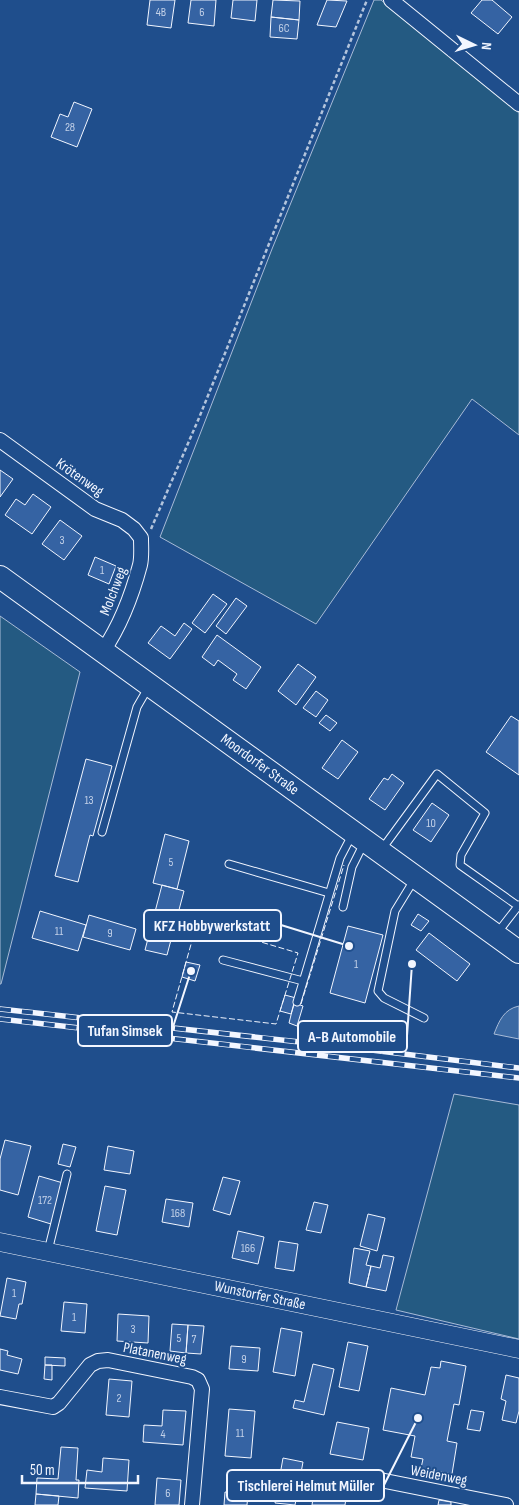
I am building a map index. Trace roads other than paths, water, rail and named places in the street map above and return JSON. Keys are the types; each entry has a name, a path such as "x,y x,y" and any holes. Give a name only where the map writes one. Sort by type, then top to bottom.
{"main road":[{"name":"Moordorfer Straße","path":"0,577 519,952"}],"street":[{"path":"391,0 519,104"},
{"name":"Krötenweg","path":"0,440 95,509 122,520 134,529 141,538"},
{"name":"Molchweg","path":"103,652 112,639 129,598 140,564 141,538"},
{"name":"Wunstorfer Straße","path":"0,1242 519,1349"},
{"name":"Platanenweg","path":"0,1397 52,1407 59,1402 90,1364 98,1361 108,1360 192,1376 198,1380 202,1389 192,1505"},
{"name":"Weidenweg","path":"365,1476 506,1505"}],"lane":[{"path":"102,832 137,707 150,685"},
{"path":"297,1002 340,858 366,841 437,774 485,813 461,855 460,865 518,906 496,935"},
{"path":"342,907 352,867 366,841"},
{"path":"229,864 329,893"},
{"path":"416,878 394,911 378,991 384,998 424,1018"},
{"path":"223,960 303,981"},
{"path":"48,1252 68,1174"}],"railway":[{"path":"0,1009 519,1068"},
{"path":"0,1019 519,1078"}],"place":[{"name":"KFZ Hobbywerkstatt","path":"349,946"},
{"name":"A-B Automobile","path":"412,964"},
{"name":"Tufan Simsek","path":"191,971"},
{"name":"Tischlerei Helmut Müller","path":"418,1418"}]}
